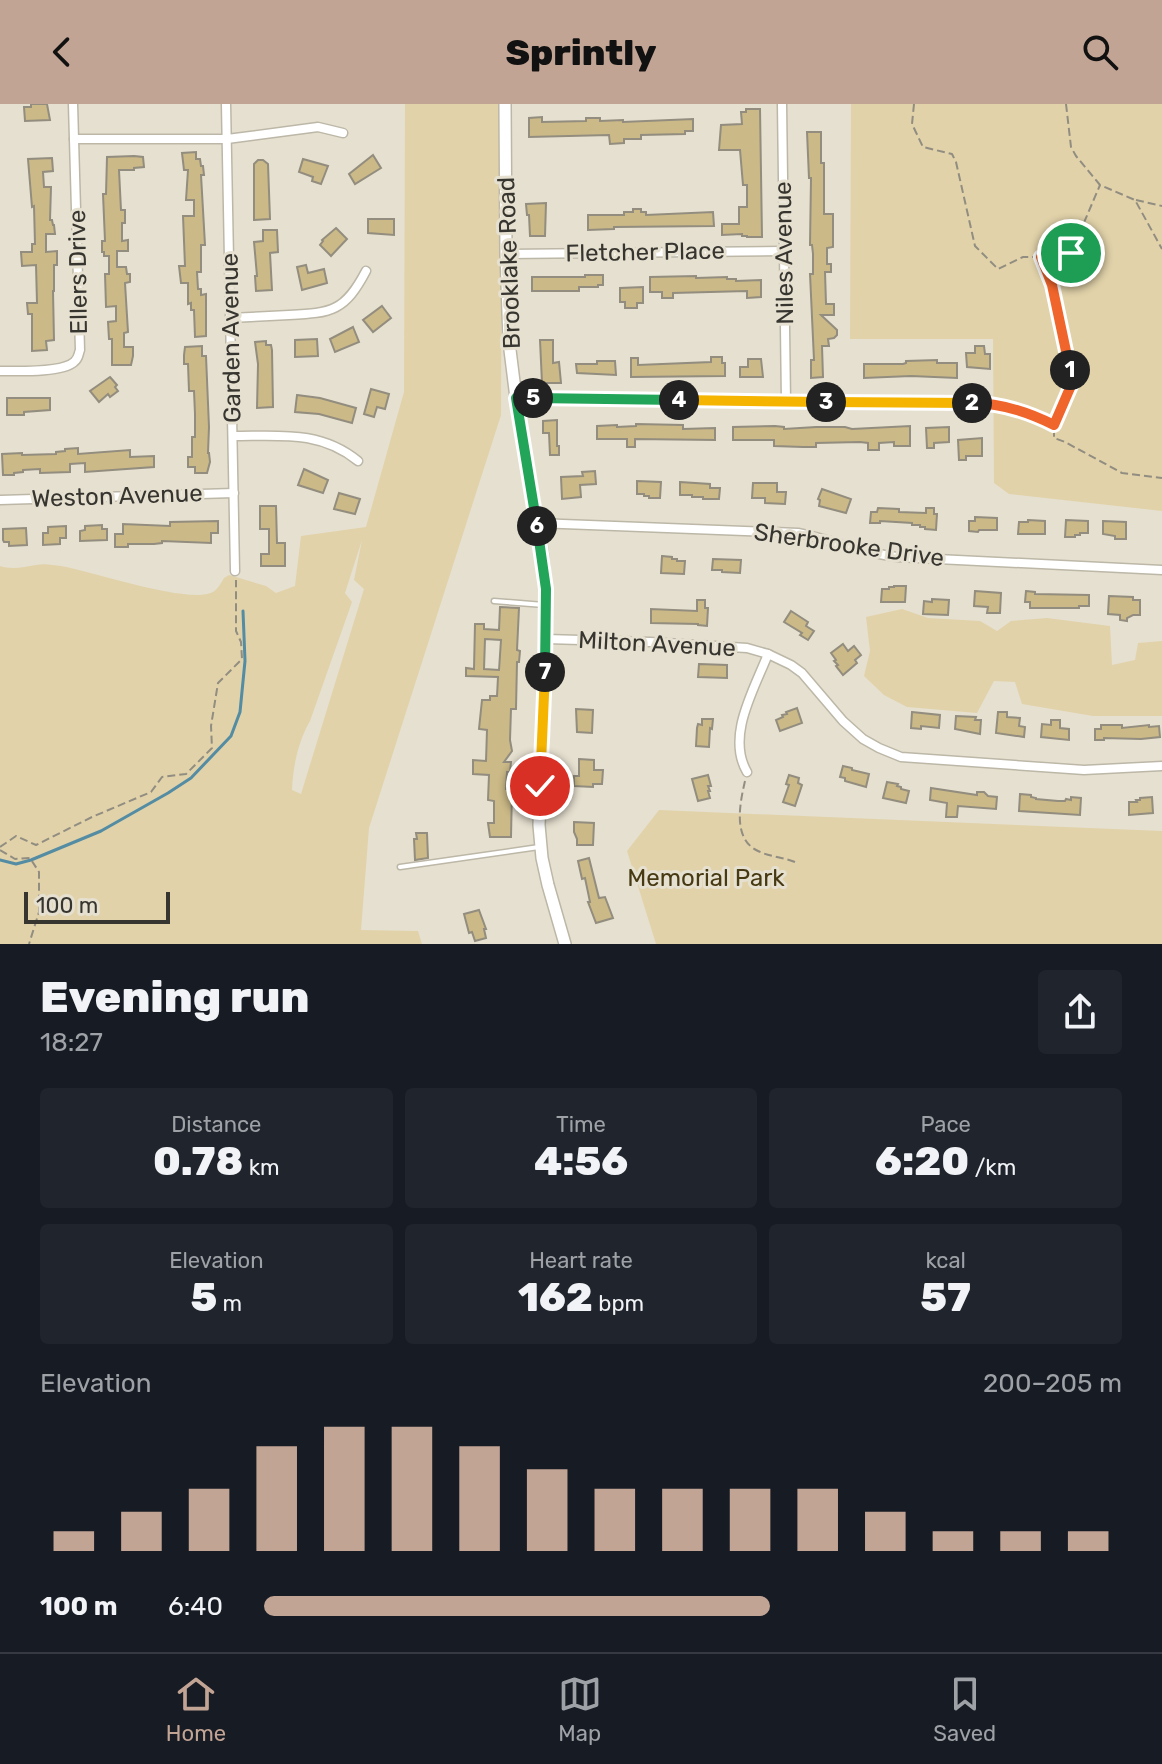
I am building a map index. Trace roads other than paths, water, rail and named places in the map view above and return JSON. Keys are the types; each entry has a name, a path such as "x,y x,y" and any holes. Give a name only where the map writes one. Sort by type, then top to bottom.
{"street":[{"name":"Ellers Drive","path":"0,371 63,368 74,362 80,350 73,104"},
{"name":"Garden Avenue","path":"226,104 235,571"},
{"name":"Brooklake Road","path":"505,104 509,342 544,572 546,605 539,813 541,847 565,944"},
{"name":"Niles Avenue","path":"782,104 786,401"},
{"path":"74,139 227,139 318,127 343,133"},
{"name":"Fletcher Place","path":"506,254 784,251"},
{"path":"230,318 325,313 342,304 352,294 366,271"},
{"path":"516,398 973,403"},
{"path":"233,436 295,436 324,441 358,461"},
{"name":"Weston Avenue","path":"0,500 234,493"},
{"name":"Sherbrooke Drive","path":"537,523 798,533 897,557 1162,570"},
{"name":"Milton Avenue","path":"546,639 747,648 768,654"},
{"path":"747,772 739,753 740,726 768,654 802,673 843,721 863,739 901,757 1084,770 1162,766"}],"lane":[{"path":"494,601 546,605"},
{"path":"400,867 541,847"}],"waterway":[{"path":"0,860 16,864 31,860 101,831 191,778 231,736 240,712 245,661 243,611"}],"park label":[{"name":"Memorial Park","path":"706,878"}]}
